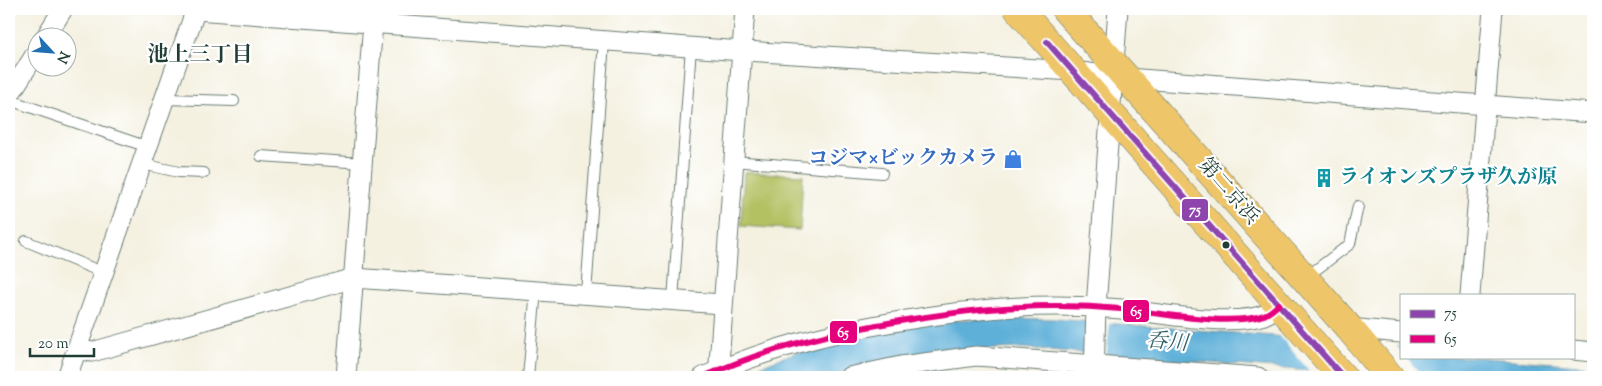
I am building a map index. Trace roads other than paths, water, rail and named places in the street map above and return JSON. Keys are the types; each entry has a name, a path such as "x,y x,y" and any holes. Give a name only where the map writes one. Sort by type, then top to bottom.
{"highway":[{"name":"第二京浜","path":"1018,9 1343,377"},
{"name":"第二京浜","path":"1065,9 1118,73 1353,333 1390,377"}],"street":[{"path":"51,28 63,9"},
{"path":"745,9 722,304 713,375 783,346 817,337 957,311 992,307 1232,320 1265,315 1279,304"},
{"path":"1094,367 1112,115 1118,73 1118,9"},
{"path":"1470,294 1493,9"},
{"path":"67,377 196,10 374,16 604,41 1118,73 1593,113"},
{"path":"346,377 374,16"},
{"path":"9,97 28,66"},
{"path":"77,350 92,352 354,278 722,304"},
{"path":"1353,333 1400,333"},
{"path":"1574,350 1593,352"},
{"path":"849,377 901,366 976,356 1094,367 1258,377"}],"lane":[{"path":"586,294 604,41"},
{"path":"673,300 691,47"},
{"path":"9,97 18,103 145,155 179,172 204,173"},
{"path":"165,99 234,101"},
{"path":"261,156 363,163"},
{"path":"733,161 882,173"},
{"path":"1304,279 1350,244 1358,206"},
{"path":"26,241 104,273"},
{"path":"528,377 536,290"}],"water":[{"name":"呑川","path":"1003,318 1055,319 1400,346 1400,358 1486,358 1593,366 1593,377 1387,377 1023,348 962,350 857,368 826,377 732,377 784,357 855,334 889,327 954,320"}],"place":[{"name":"コジマ×ビックカメラ","path":"1013,159"},
{"name":"ライオンズプラザ久が原","path":"1324,178"}],"district":[{"name":"池上三丁目","path":"200,56"}]}
